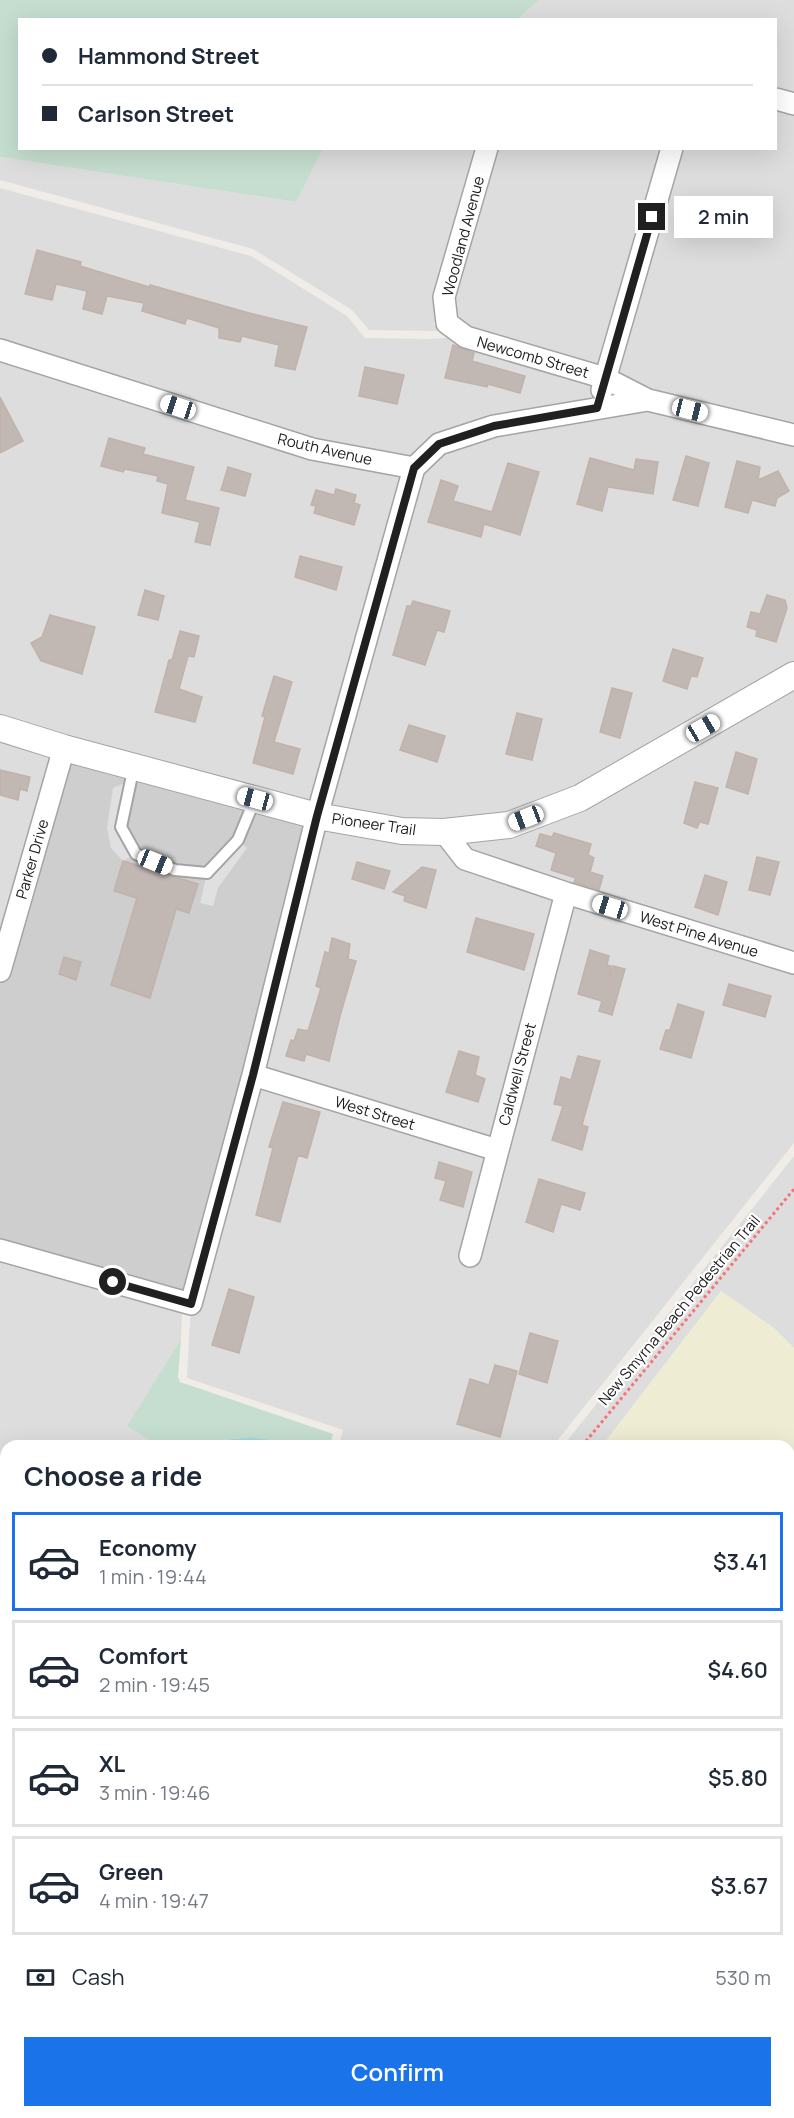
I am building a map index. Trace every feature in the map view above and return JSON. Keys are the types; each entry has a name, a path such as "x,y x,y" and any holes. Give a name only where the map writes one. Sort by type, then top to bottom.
{"street":[{"path":"777,99 794,105"},
{"name":"Woodland Avenue","path":"447,323 444,297 486,150"},
{"path":"597,408 671,150"},
{"name":"Newcomb Street","path":"447,323 466,337 605,378 648,400 794,435"},
{"name":"Routh Avenue","path":"0,350 312,449 414,468"},
{"path":"0,1250 191,1304 253,1075 317,816 414,468 439,444 494,426 648,400"},
{"name":"Pioneer Trail","path":"0,728 64,748 317,816 402,831 444,832 509,825 579,798 794,675"},
{"name":"Parker Drive","path":"0,971 64,748"},
{"name":"West Pine Avenue","path":"444,832 465,860 794,963"},
{"name":"Caldwell Street","path":"470,1256 566,893"},
{"name":"West Street","path":"253,1075 497,1150"}],"lane":[{"path":"134,766 121,827 136,854 175,870 207,873 238,840 255,799"}],"path":[{"name":"New Smyrna Beach Pedestrian Trail","path":"587,1440 794,1189"}],"shaded area":[{"path":"539,0 794,0 794,96 777,90 777,18 519,18"},
{"path":"777,108 794,114 794,426 656,393 655,390 649,391 617,374 682,150 777,150"},
{"path":"322,150 476,150 436,320 433,324 438,331 369,330 352,310 253,249 0,180 0,157 295,202"},
{"path":"497,150 661,150 598,367 470,329 456,319 454,298"},
{"path":"0,188 251,256 347,316 365,338 466,337 794,435 794,675 784,681 794,692 794,946 790,961 794,963 794,1143 558,1440 340,1440 343,1430 187,1378 191,1304 317,816 0,728"},
{"path":"0,737 52,753 0,935"},
{"path":"64,748 317,816 191,1304 0,1250 0,971"},
{"path":"130,781 121,827 136,854 123,861 111,848 107,828 113,788"},
{"path":"238,840 247,848 218,888 213,906 200,903 207,873"},
{"path":"794,1156 794,1348 775,1329 721,1291 607,1440 568,1440"},
{"path":"0,1259 182,1311 181,1339 128,1426 150,1440 0,1440"}],"green space":[{"path":"0,0 539,0 519,18 18,18 18,150 322,150 296,202 0,157"},
{"path":"721,1291 775,1329 794,1348 794,1440 607,1440"},
{"path":"181,1339 178,1377 180,1382 333,1434 332,1440 272,1440 251,1437 221,1440 150,1440 127,1426"}],"water":[{"path":"251,1437 272,1440 223,1440"}],"building":[{"path":"37,250 81,262 80,266 149,287 150,285 307,327 295,370 275,366 279,345 242,336 240,342 219,338 219,328 187,318 185,324 142,311 144,303 107,296 102,314 83,309 87,291 56,284 52,300 25,294"},
{"path":"453,345 474,353 472,361 525,376 520,393 488,384 487,387 445,378"},
{"path":"365,367 404,375 397,404 359,396"},
{"path":"0,397 23,441 0,453"},
{"path":"109,438 145,448 143,454 194,467 185,500 219,508 210,545 195,542 200,522 162,513 168,484 157,481 158,476 125,469 123,472 101,466"},
{"path":"686,456 709,463 698,506 673,500"},
{"path":"590,458 634,470 636,459 658,462 653,494 608,487 602,511 577,504"},
{"path":"737,461 760,467 758,480 778,471 789,491 777,498 775,506 752,500 748,513 725,507"},
{"path":"508,463 539,472 520,535 484,524 481,537 428,522 441,480 458,486 453,501 492,512"},
{"path":"228,467 251,474 245,496 221,490"},
{"path":"336,489 356,495 354,503 360,505 354,525 314,513 316,506 311,505 316,490 334,495"},
{"path":"300,556 342,567 336,590 295,577"},
{"path":"145,590 164,596 158,620 138,615"},
{"path":"767,595 785,600 787,608 776,642 756,636 757,630 747,627 751,612 760,614"},
{"path":"413,601 450,611 444,632 437,630 425,665 393,655 407,606 411,606"},
{"path":"50,615 95,627 82,674 41,661 31,643 42,637"},
{"path":"180,631 199,636 194,657 188,656 179,689 202,697 195,722 155,712 169,660 172,660"},
{"path":"673,649 703,658 697,677 691,676 687,689 663,681"},
{"path":"274,676 292,682 274,742 300,749 293,774 253,763 265,717 262,716"},
{"path":"612,688 632,693 620,738 600,732"},
{"path":"517,713 542,719 532,760 506,754"},
{"path":"409,725 445,736 437,762 400,750"},
{"path":"736,752 757,759 748,794 726,787"},
{"path":"0,770 30,777 27,791 20,789 18,800 0,795"},
{"path":"695,782 718,788 708,824 700,822 697,828 684,823"},
{"path":"554,833 591,844 588,855 594,858 590,872 603,876 599,890 574,882 576,878 551,870 556,853 536,846 540,834 552,837"},
{"path":"757,857 779,862 770,895 749,890"},
{"path":"123,861 198,884 189,913 176,909 150,998 111,985 137,898 114,891"},
{"path":"357,862 390,871 384,889 352,879"},
{"path":"422,867 436,870 426,908 404,901 405,896 393,892"},
{"path":"705,875 727,882 718,915 695,907"},
{"path":"476,918 534,934 524,970 467,952"},
{"path":"332,938 350,944 348,959 356,961 329,1061 306,1054 304,1061 286,1056 291,1040 294,1041 298,1029 308,1031 321,988 316,986 325,952 329,953"},
{"path":"590,950 609,956 607,965 611,966 610,976 613,966 625,969 612,1015 599,1011 602,1001 578,994"},
{"path":"64,957 81,962 76,980 59,974"},
{"path":"729,984 771,996 765,1017 723,1005"},
{"path":"678,1004 704,1012 691,1058 660,1049 666,1030 670,1030"},
{"path":"459,1051 479,1057 475,1075 485,1079 478,1102 446,1092"},
{"path":"578,1056 600,1061 582,1125 588,1127 582,1150 552,1140 563,1106 554,1104 561,1077 571,1080"},
{"path":"283,1102 320,1112 307,1158 298,1155 280,1222 256,1215 273,1148 269,1147"},
{"path":"439,1162 472,1172 463,1207 440,1200 446,1181 435,1178"},
{"path":"539,1179 585,1193 580,1210 561,1204 553,1232 526,1222"},
{"path":"229,1289 254,1297 239,1353 212,1345"},
{"path":"530,1333 558,1341 547,1383 519,1374"},
{"path":"495,1365 517,1371 500,1437 457,1424 470,1379 489,1385"}],"route":[{"path":"113,1282 191,1304 253,1075 317,816 414,468 439,444 494,426 597,408 652,217"}]}
